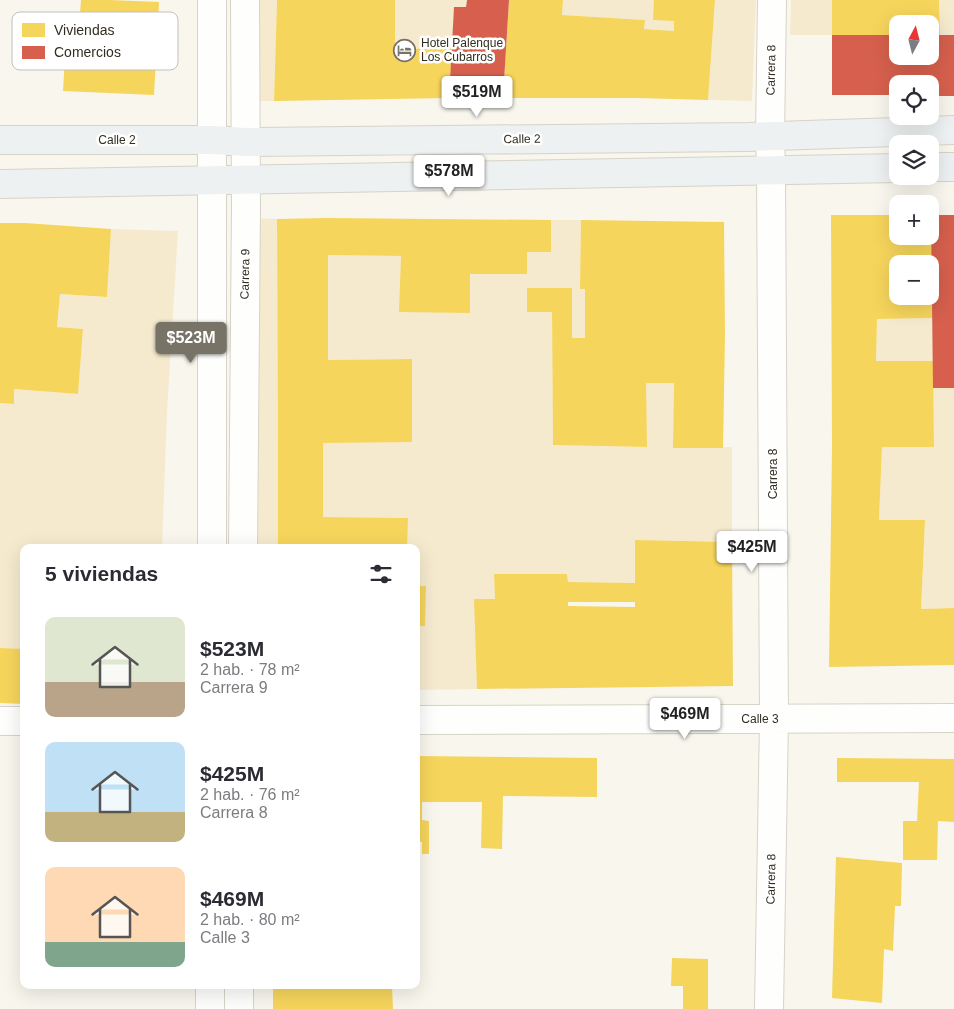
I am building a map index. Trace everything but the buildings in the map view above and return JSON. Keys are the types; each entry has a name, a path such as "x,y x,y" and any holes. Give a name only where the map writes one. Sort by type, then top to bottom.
{"street":[{"path":"212,0 212,544"},
{"name":"Carrera 9","path":"242,544 246,179 245,0"},
{"name":"Carrera 8","path":"769,1009 774,719 770,136 772,0"},
{"name":"Calle 2","path":"0,140 213,140 246,142 770,136 954,130"},
{"path":"939,167 954,166"},
{"path":"0,184 889,168"},
{"name":"Calle 3","path":"420,720 954,718"},
{"path":"0,721 20,721"},
{"path":"210,989 210,1009"},
{"path":"239,989 239,1009"}],"shaded area":[{"path":"255,0 277,0 274,101 253,101"},
{"path":"395,0 467,0 466,7 454,7 452,48 395,49"},
{"path":"563,0 654,0 674,21 674,31 644,29 645,20 562,15"},
{"path":"715,0 756,0 752,101 708,100"},
{"path":"791,0 832,0 832,35 790,35"},
{"path":"939,0 954,0 954,35 940,35"},
{"path":"252,218 277,219 278,544 249,544"},
{"path":"551,220 581,220 580,289 585,289 585,338 572,338 572,288 527,289 527,311 552,312 553,445 646,447 646,383 674,383 673,448 732,447 732,542 635,540 635,583 568,582 567,574 494,574 495,599 475,599 477,689 420,690 420,544 407,544 407,518 323,517 323,443 412,441 412,359 328,360 328,255 401,256 400,311 470,274 526,274 527,252 551,251"},
{"path":"111,229 178,231 167,412 162,544 20,544 20,649 0,648 0,403 14,404 14,389 78,394 83,329 57,327 60,294 107,297"},
{"path":"933,318 933,361 876,361 877,319"},
{"path":"933,388 954,388 954,608 921,609 925,520 879,520 882,447 934,447"}],"place":[{"name":"Hotel Palenque Los Cubarros","path":"405,50"}]}
